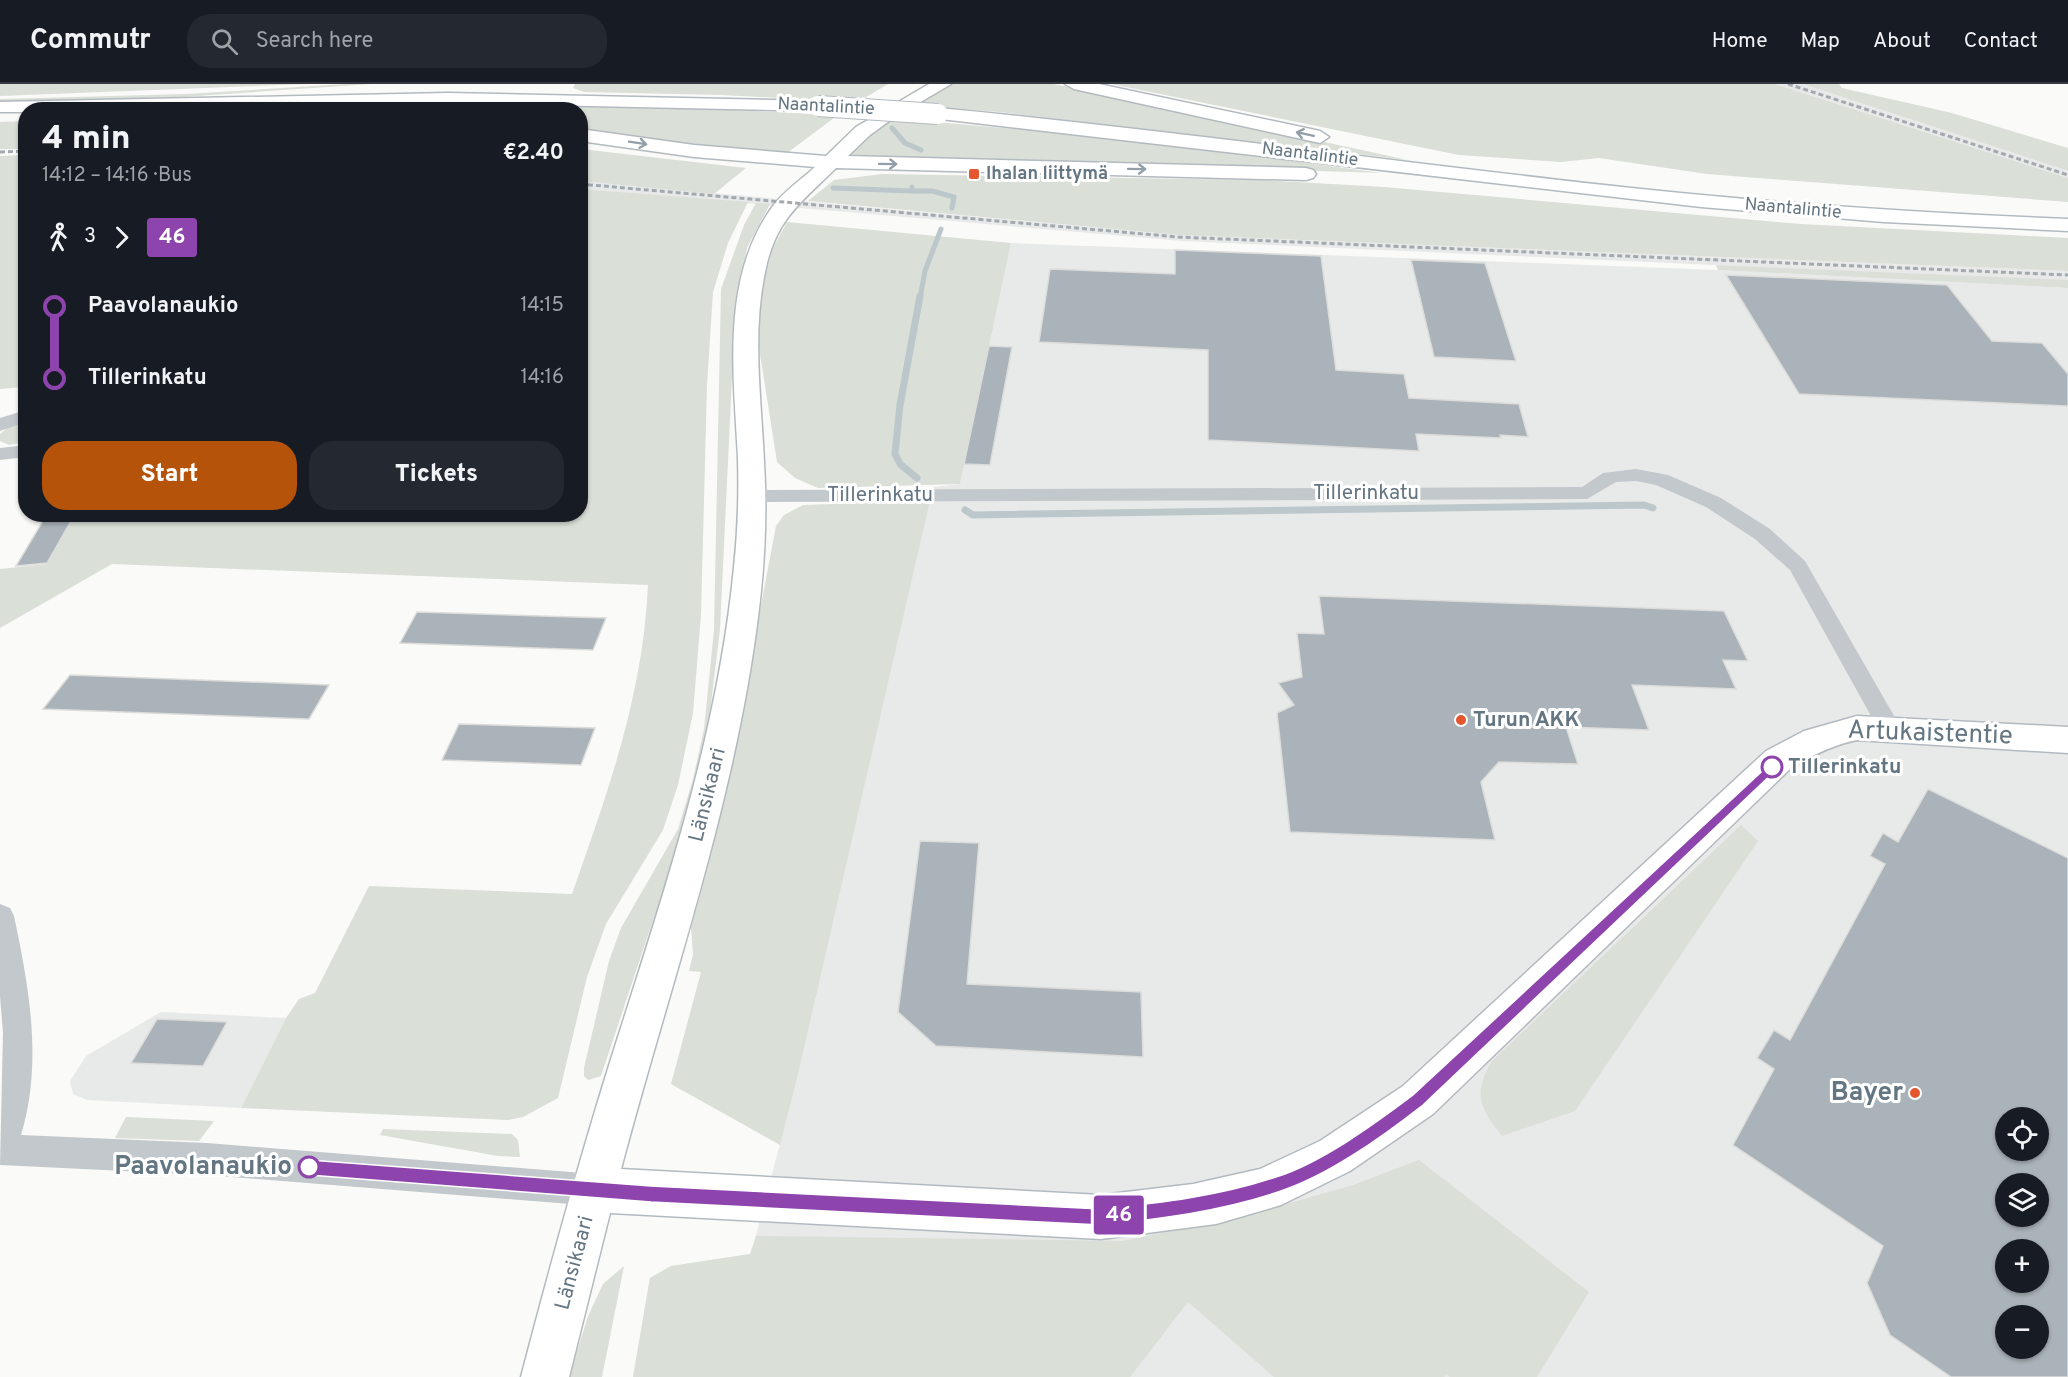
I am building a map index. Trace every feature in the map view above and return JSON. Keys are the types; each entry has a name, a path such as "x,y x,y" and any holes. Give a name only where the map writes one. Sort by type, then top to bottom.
{"main road":[{"path":"181,102 406,84"},
{"name":"Länsikaari","path":"784,203 781,195 808,161 848,126 918,84"},
{"name":"Länsikaari","path":"546,1377 623,1088 681,899 712,785 730,702 744,609 752,496 746,319 748,294 760,252 784,203 796,196 846,145 886,115 942,84"},
{"path":"1074,84 1401,153 1673,198"},
{"name":"Naantalintie","path":"224,102 448,98 551,99 818,106 938,114 1120,132 1673,198 1875,216 2068,225"},
{"name":"Naantalintie","path":"467,102 551,99"},
{"name":"Naantalintie","path":"0,107 18,107"},
{"path":"0,116 18,116"},
{"path":"588,136 694,151 808,161 1310,174 1584,189"},
{"name":"Artukaistentie","path":"595,1190 1101,1217 1163,1211 1230,1198 1279,1184 1345,1150 1418,1100 1778,760 1804,744 1836,731 1889,728 2068,740"}],"street":[{"path":"0,425 18,418"},
{"name":"Tillerinkatu","path":"752,496 1587,493 1613,476 1647,477 1690,491 1719,506 1753,526 1784,551 1798,566 1889,728"},
{"path":"0,916 13,974 18,1038 17,1093 12,1120 0,1149 219,1160 595,1190"}],"shaded area":[{"path":"0,84 308,84 0,96"},
{"path":"371,84 182,97 0,102 0,99 186,94"},
{"path":"575,84 888,84 858,102 722,95 584,92 573,88"},
{"path":"951,84 1054,84 1408,160 999,112 914,105"},
{"path":"1111,84 1775,84 2068,178 2068,202 1707,174 1599,158 1561,162 1459,155"},
{"path":"1775,84 1803,84 2068,171 2068,178"},
{"path":"1803,84 1839,84 1842,88 1952,113 2068,148 2068,171"},
{"path":"647,106 838,115 783,156 588,132 588,107"},
{"path":"890,118 1118,138 1382,173 854,156 849,152"},
{"path":"18,121 18,149 0,149 0,122"},
{"path":"588,150 746,168 714,194 588,182"},
{"path":"18,155 18,388 0,389 0,156"},
{"path":"882,174 1259,180 1384,187 1801,224 2068,238 2068,271 1179,235 808,201 834,180"},
{"path":"588,182 1179,235 2068,271 2068,281 1182,241 588,190"},
{"path":"588,190 748,202 728,243 713,292 707,385 701,615 693,713 678,785 663,830 606,924 587,977 558,1098 523,1117 508,1120 241,1108 286,1018 299,999 315,993 369,886 572,894 622,742 639,666 648,585 112,564 0,628 0,569 47,564 70,522 588,522"},
{"path":"756,203 770,204 747,248 735,314 720,629 708,729 683,830 601,1076 588,1080 584,1076 584,1068 609,961 621,928 678,829 693,779 704,729 714,630 721,289 744,225"},
{"path":"787,222 1011,243 960,484 818,488 795,478 777,462 757,335 759,291 773,248"},
{"path":"1011,243 1718,270 2068,288 2068,1377 633,1377 650,1278 671,1266 751,1254 797,1079 933,487 960,484"},
{"path":"1716,265 2068,280 2068,288 1718,270"},
{"path":"18,423 18,443 9,445 0,441 0,434 8,427"},
{"path":"930,501 780,1145 671,1084 701,972 689,971 693,954 691,927 724,801 776,526 784,515 803,505"},
{"path":"1741,825 1758,841 1575,1111 1502,1136 1488,1117 1481,1100 1482,1082 1492,1061"},
{"path":"161,1012 286,1018 241,1108 87,1100 73,1094 70,1081 86,1056"},
{"path":"126,1117 214,1121 199,1141 115,1138"},
{"path":"383,1129 512,1134 518,1140 520,1157 498,1156 380,1135"},
{"path":"1419,1160 1589,1292 1537,1377 1450,1377 1446,1374 1444,1377 1274,1377 1188,1302 1130,1377 633,1377 650,1278 671,1266 750,1254 756,1236 1123,1241 1259,1212 1353,1185"},
{"path":"624,1266 602,1377 569,1377 588,1316 603,1284"}],"building":[{"path":"1175,250 1321,256 1336,370 1404,374 1409,398 1519,404 1528,437 1416,434 1419,451 1208,440 1208,350 1039,342 1050,269 1175,274"},
{"path":"1411,260 1485,263 1516,361 1434,357"},
{"path":"1726,275 1947,285 1992,341 2042,343 2068,374 2068,406 1799,394"},
{"path":"989,346 1012,347 990,465 964,464"},
{"path":"42,522 70,522 47,563 16,566"},
{"name":"Turun AKK","path":"1319,596 1724,611 1748,661 1723,660 1736,689 1632,685 1649,730 1566,727 1578,764 1499,762 1481,782 1495,840 1290,832 1277,713 1294,705 1278,683 1302,677 1297,633 1324,634"},
{"path":"417,612 606,618 593,650 400,643"},
{"path":"70,675 329,685 309,719 43,709"},
{"path":"459,724 595,728 581,765 442,760"},
{"name":"Bayer","path":"1928,789 2068,858 2068,1377 1951,1377 1890,1335 1867,1283 1883,1246 1733,1145 1774,1069 1757,1058 1774,1030 1790,1040 1885,864 1870,856 1883,833 1898,842"},
{"path":"920,841 979,843 967,984 1141,992 1143,1057 936,1046 898,1012"},
{"path":"157,1019 227,1022 203,1066 131,1063"}],"waterway":[{"path":"892,128 905,143 921,150"},
{"path":"833,188 912,191"},
{"path":"912,191 932,191 954,197 952,208"},
{"path":"920,298 925,271 941,229"},
{"path":"917,478 900,464 895,454 900,405 920,296"},
{"path":"965,510 973,515 1644,505 1653,508"}],"railway":[{"path":"1788,84 2068,175"},
{"path":"0,152 18,151"},
{"path":"588,185 1178,237 2068,275"}],"bus line":[{"name":"46","path":"309,1167 651,1194 1101,1217 1163,1211 1230,1198 1279,1184 1309,1171 1386,1124 1418,1100 1772,767"}],"place":[{"name":"Ihalan liittymä","path":"974,174"},
{"name":"Turun AKK","path":"1461,720"},
{"name":"Tillerinkatu","path":"1772,767"},
{"name":"Bayer","path":"1915,1093"},
{"name":"Paavolanaukio","path":"309,1167"}]}
